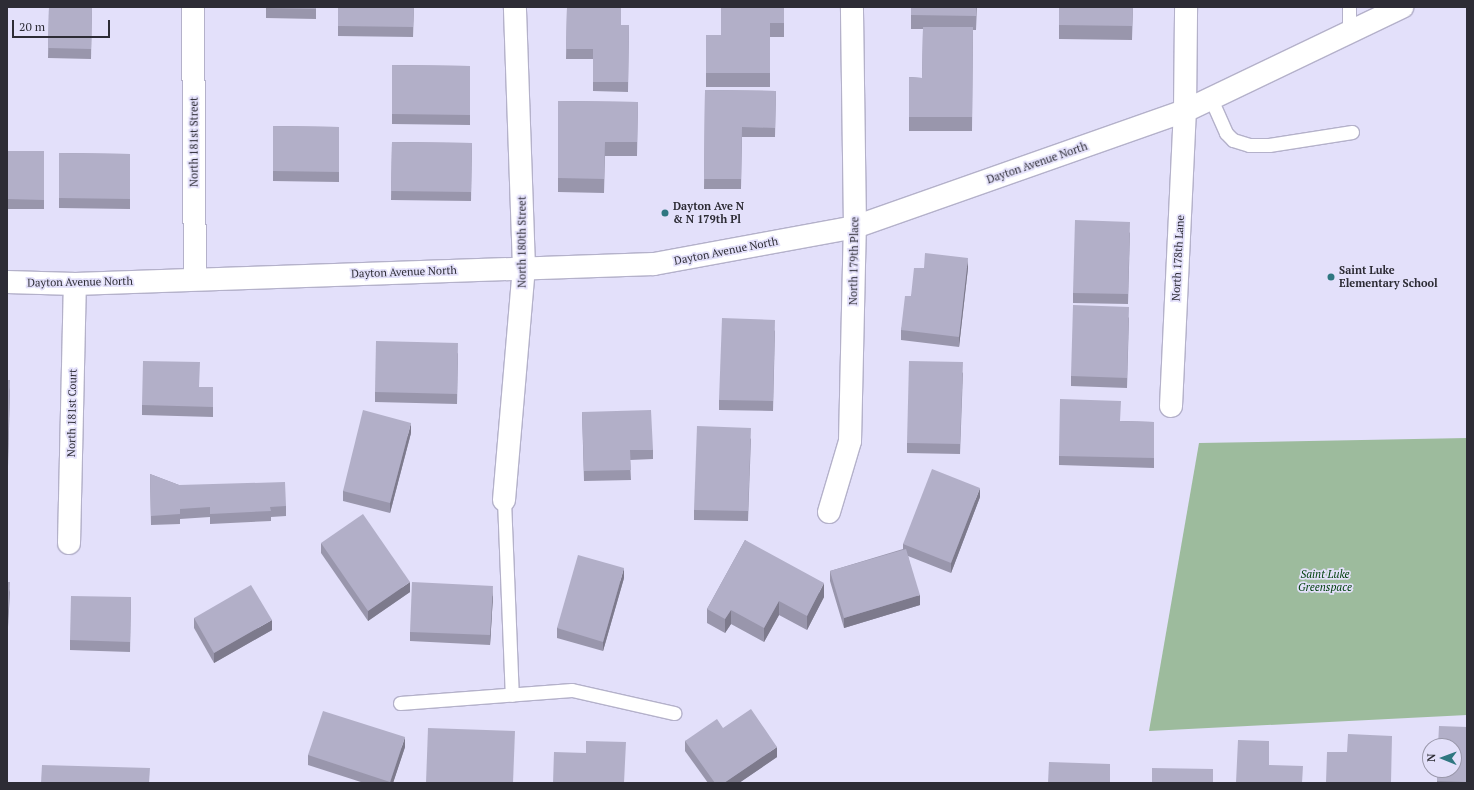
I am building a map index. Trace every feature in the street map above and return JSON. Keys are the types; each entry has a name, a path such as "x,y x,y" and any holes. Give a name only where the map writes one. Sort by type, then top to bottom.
{"street":[{"name":"North 181st Street","path":"194,7 195,278"},
{"name":"North 180th Street","path":"504,500 524,268 515,7"},
{"name":"North 179th Place","path":"829,512 850,441 855,227 852,7"},
{"name":"North 178th Lane","path":"1172,406 1185,111 1186,7"},
{"name":"Dayton Avenue North","path":"7,282 75,284 195,278 654,264 855,227 1185,111 1402,7"},
{"name":"North 181st Court","path":"69,543 75,284"}],"lane":[{"path":"1349,7 1349,33"},
{"path":"1211,99 1226,133 1233,140 1249,145 1269,145 1352,132"},
{"path":"504,500 512,695"},
{"path":"400,703 572,690 674,713"}],"green space":[{"name":"Saint Luke Greenspace","path":"1467,438 1467,715 1149,731 1199,443"}],"building":[{"path":"49,7 92,7 91,49 48,48"},
{"path":"316,7 316,9 266,8"},
{"path":"338,7 414,7 413,27 338,26"},
{"path":"567,7 621,8 621,25 629,25 628,82 593,82 593,49 566,49"},
{"path":"721,7 784,7 784,23 770,23 770,73 706,73 706,35 721,35"},
{"path":"911,7 976,7 976,16 911,15"},
{"path":"1059,7 1133,7 1132,26 1059,25"},
{"path":"923,27 973,27 972,117 909,117 909,77 922,78"},
{"path":"392,65 470,66 470,115 392,114"},
{"path":"705,90 776,91 775,128 742,127 741,179 704,179"},
{"path":"558,101 638,102 637,142 605,142 604,179 558,178"},
{"path":"273,126 339,127 339,172 273,171"},
{"path":"392,142 472,143 471,192 391,191"},
{"path":"7,151 44,151 44,200 7,199"},
{"path":"59,153 130,154 130,199 59,198"},
{"path":"1075,220 1130,222 1128,294 1073,293"},
{"path":"925,253 968,258 959,337 901,330 905,296 911,296 914,268 924,268"},
{"path":"1073,305 1129,307 1127,378 1071,376"},
{"path":"722,318 775,320 773,401 719,400"},
{"path":"376,341 458,343 457,394 375,392"},
{"path":"143,361 200,362 199,387 213,387 213,407 142,405"},
{"path":"909,361 963,362 960,444 907,443"},
{"path":"7,380 10,380 8,457 7,457"},
{"path":"1060,399 1121,401 1120,421 1154,422 1154,458 1059,456"},
{"path":"363,410 411,423 390,503 343,491"},
{"path":"651,410 653,450 630,450 631,470 584,471 582,412"},
{"path":"697,426 751,428 748,511 694,510"},
{"path":"932,469 980,488 951,563 903,544"},
{"path":"150,474 179,485 285,482 286,506 270,507 271,511 210,514 210,507 180,509 180,514 151,516"},
{"path":"363,514 410,582 368,611 321,543"},
{"path":"745,540 824,583 807,616 779,601 764,628 731,610 725,619 707,609"},
{"path":"906,549 920,595 844,618 830,571"},
{"path":"578,555 624,568 603,642 557,628"},
{"path":"7,582 10,582 8,618 7,618"},
{"path":"412,582 493,586 490,635 410,632"},
{"path":"251,585 272,620 214,653 194,618"},
{"path":"71,596 131,597 130,642 70,640"},
{"path":"751,709 777,747 724,783 715,783 685,741 717,719 723,728"},
{"path":"323,711 405,737 390,782 308,755"},
{"path":"1439,726 1467,727 1467,782 1437,781 1437,778 1462,778 1462,738 1438,738"},
{"path":"428,728 515,731 513,783 426,783"},
{"path":"1348,734 1392,736 1391,783 1326,783 1327,752 1347,752"},
{"path":"1238,740 1269,741 1269,765 1303,766 1302,783 1236,783"},
{"path":"586,741 626,742 624,783 553,783 554,752 586,753"},
{"path":"1049,762 1110,764 1110,783 1048,783"},
{"path":"42,765 150,768 149,783 41,783"},
{"path":"1152,768 1213,769 1213,783 1152,783"}],"place":[{"name":"Dayton Ave N & N 179th Pl","path":"665,213"},
{"name":"Saint Luke Elementary School","path":"1331,277"}]}
